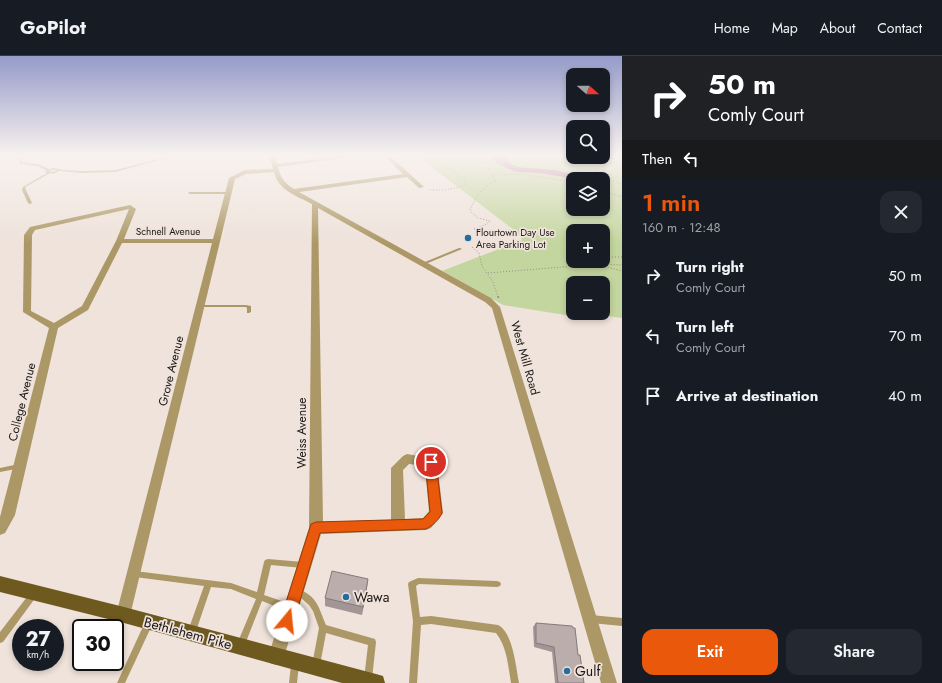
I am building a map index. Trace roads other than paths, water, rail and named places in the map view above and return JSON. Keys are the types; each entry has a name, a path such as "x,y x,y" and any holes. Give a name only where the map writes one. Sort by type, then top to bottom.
{"main road":[{"name":"Bethlehem Pike","path":"0,584 124,615 372,682"}],"street":[{"name":"Grove Avenue","path":"124,615 230,184"},
{"name":"West Mill Road","path":"283,184 315,204 488,300 496,307 609,683"},
{"path":"292,191 341,184"},
{"path":"419,184 422,187"},
{"name":"Weiss Avenue","path":"276,657 316,528 315,204"},
{"path":"130,207 133,209 120,241 86,308 54,327 27,312 28,235 32,228 130,207"},
{"name":"Schnell Avenue","path":"120,241 216,241"},
{"name":"College Avenue","path":"0,529 8,515 54,327"},
{"path":"316,528 426,524 436,513 431,462 407,459 397,468 398,525"}],"lane":[{"path":"29,184 24,187 30,202"},
{"path":"190,192 228,192"},
{"path":"422,264 460,249"},
{"path":"200,306 246,306 249,307 249,312"},
{"path":"0,470 20,466"},
{"path":"240,647 260,597 268,562 304,565"},
{"path":"134,574 231,586 291,609"},
{"path":"413,683 417,621 412,584 418,581 498,584"},
{"path":"191,634 209,583"},
{"path":"296,592 306,596 314,603 323,628 316,667"},
{"path":"0,639 34,593"},
{"path":"589,619 622,622"},
{"path":"417,621 431,620 498,629 504,636 510,649 515,683"},
{"path":"121,683 150,622"},
{"path":"323,628 372,642 372,682"},
{"path":"293,683 295,662"}],"place":[{"name":"Flourtown Day Use Area Parking Lot","path":"468,238"},
{"name":"Wawa","path":"346,597"},
{"name":"Gulf","path":"567,671"}]}
